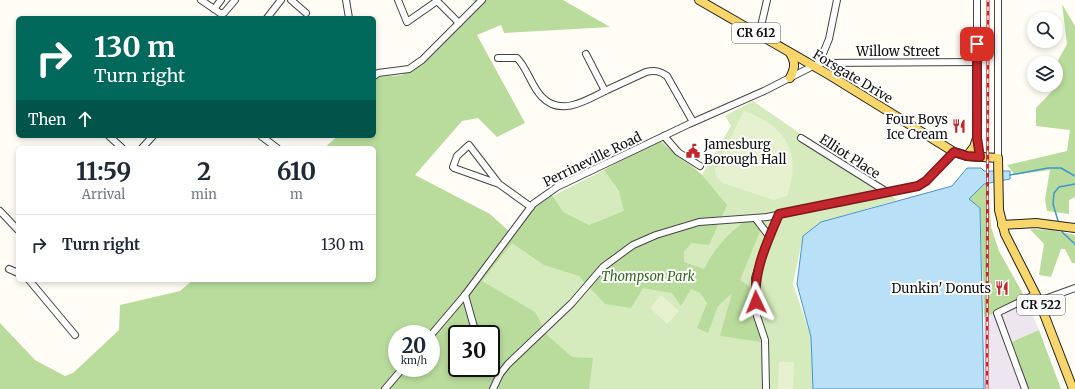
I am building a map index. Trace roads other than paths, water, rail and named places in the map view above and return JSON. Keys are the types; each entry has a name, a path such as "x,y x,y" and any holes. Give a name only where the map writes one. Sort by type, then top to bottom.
{"main road":[{"name":"Forsgate Drive","path":"699,0 790,53 816,64 954,152 967,156 998,158"},
{"path":"790,53 795,61 795,66 790,78"},
{"path":"967,156 974,148 977,138"},
{"name":"CR 522","path":"998,158 999,210 1002,225 1011,249 1037,298 1073,389"},
{"path":"1002,225 1050,224 1064,225 1075,228"}],"street":[{"path":"201,0 224,14 235,0"},
{"path":"214,9 220,0"},
{"path":"269,16 281,0"},
{"path":"292,0 306,13"},
{"path":"346,0 349,16"},
{"path":"398,0 407,22 436,1 459,23"},
{"path":"376,75 409,69 422,60 482,0"},
{"path":"760,35 767,0"},
{"path":"816,64 829,39 837,0"},
{"path":"977,0 977,138 980,157"},
{"name":"CR 522","path":"998,0 998,158"},
{"path":"586,54 605,91"},
{"path":"498,58 517,58 522,63 537,92 549,103 556,106 580,103 646,72 652,70 661,71 667,76 693,122"},
{"name":"Willow Street","path":"816,64 978,62"},
{"name":"Perrineville Road","path":"440,325 465,295 531,207 542,196 557,187 693,122 790,78 816,64"},
{"path":"664,136 678,152 700,166"},
{"path":"111,138 120,146"},
{"path":"144,146 151,138"},
{"path":"264,138 274,146"},
{"name":"Elliot Place","path":"801,138 887,192"},
{"path":"499,184 469,145 457,156 453,167 454,168 499,184 531,207"},
{"path":"500,374 523,348 572,303 603,267 633,245 662,233 699,222 756,218 914,187 926,181 954,152"},
{"path":"0,211 16,228"},
{"path":"766,389 765,340 757,316 755,278 779,214"},
{"path":"756,218 770,236"},
{"path":"9,269 16,272"},
{"path":"31,282 75,335"},
{"path":"1025,389 997,313 1037,298 1075,288"},
{"path":"465,295 473,325"},
{"path":"385,389 395,377"},
{"path":"493,389 499,377"}],"water":[{"path":"967,168 981,168 984,171 1010,171 1010,179 984,184 969,199 980,208 984,389 813,389 811,337 797,284 803,236 821,222 952,186"}],"waterway":[{"path":"1010,175 1048,168 1061,168 1075,176"},
{"path":"1059,224 1053,204 1054,193 1059,187 1075,184"},
{"path":"1061,229 1063,233 1075,244"}],"railway":[{"path":"987,389 988,0"}],"place":[{"name":"Four Boys Ice Cream","path":"959,126"},
{"name":"Jamesburg Borough Hall","path":"693,151"},
{"name":"Dunkin' Donuts","path":"1002,288"}],"park label":[{"name":"Thompson Park","path":"648,276"}]}
